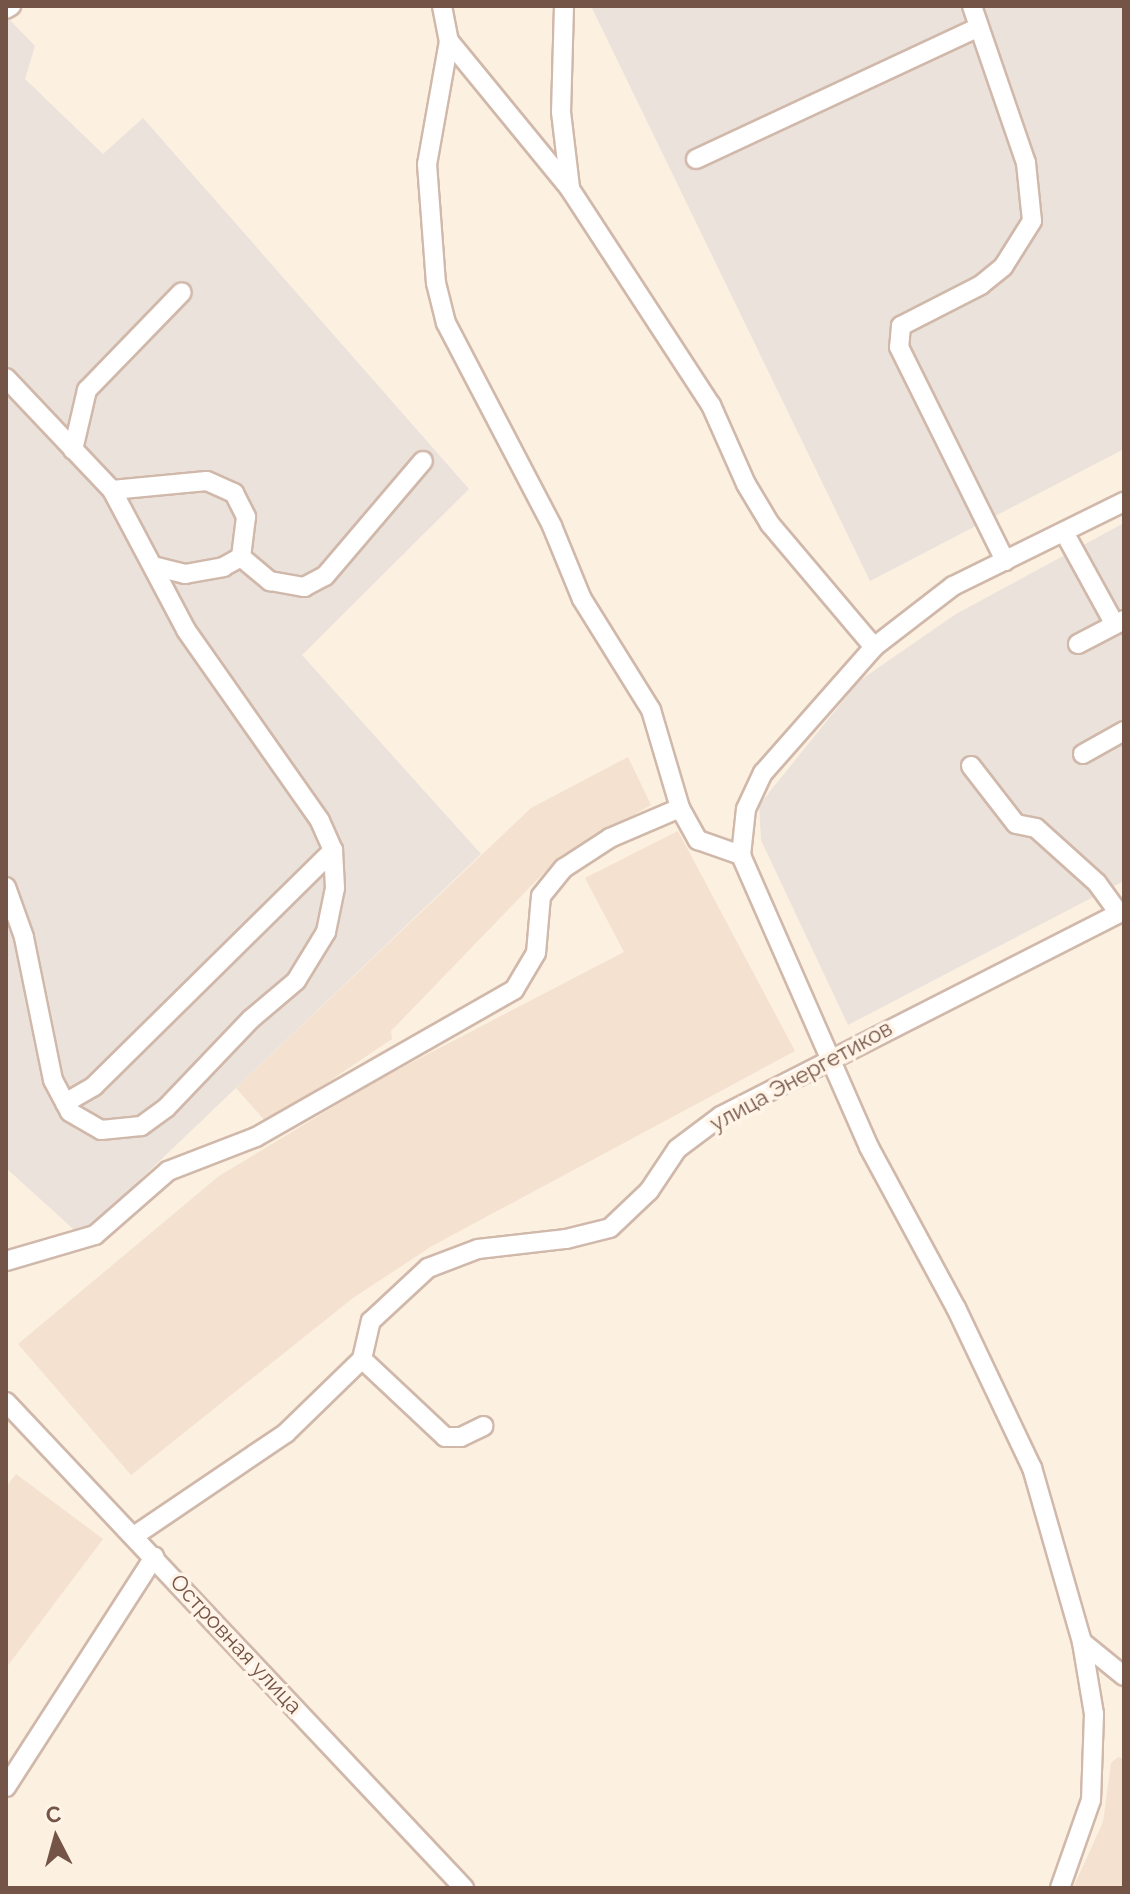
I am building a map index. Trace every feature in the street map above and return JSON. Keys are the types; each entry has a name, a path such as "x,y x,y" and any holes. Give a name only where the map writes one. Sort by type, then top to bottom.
{"street":[{"path":"442,6 449,41 427,164 436,283 446,323 552,526 582,599 651,710 680,808 698,840 741,855"},
{"path":"564,6 561,112 570,189"},
{"path":"972,6 1026,163 1032,221 1021,245 981,285 901,326 899,347 1005,561"},
{"path":"696,159 979,27"},
{"path":"449,41 570,189 711,405 746,484 770,524 874,647"},
{"path":"73,450 87,390 182,292"},
{"path":"6,378 112,490 157,567 186,630 320,821 333,850 335,888 326,932 296,981 251,1019 166,1108 141,1126 101,1130 65,1103 53,1080 24,937 6,887"},
{"path":"241,557 270,581 304,587 325,576 423,461"},
{"path":"112,490 207,481 234,493 246,517 241,557"},
{"path":"1060,1888 1085,1826 1094,1771 1094,1714 1082,1642 1032,1468 956,1308 869,1147 832,1056 741,855 746,809 763,773 874,647 953,586 1124,502"},
{"path":"1064,532 1119,622 1078,644"},
{"path":"157,567 185,574 223,567 241,557"},
{"path":"1083,754 1124,731"},
{"path":"971,766 1016,824 1036,828 1097,883 1122,912"},
{"path":"6,1261 95,1235 168,1171 256,1137 514,990 536,953 541,896 564,868 610,838 680,808"},
{"path":"65,1103 94,1086 333,850"},
{"name":"улица Энергетиков","path":"362,1359 371,1321 428,1268 478,1249 566,1239 610,1228 649,1191 677,1149 721,1116 832,1056 1122,912"},
{"path":"134,1536 286,1433 362,1359 445,1437 461,1437 484,1426"},
{"name":"Островная улица","path":"6,1402 464,1888"},
{"path":"6,1787 154,1557"},
{"path":"1082,1642 1124,1676"}],"shaded area":[{"path":"591,6 1124,6 1124,449 870,581"},
{"path":"6,16 35,46 25,79 103,154 143,118 469,489 302,655 481,854 81,1236 6,1168"},
{"path":"1124,523 1124,881 848,1025 761,840 759,805 859,681 956,614"},
{"path":"628,757 651,805 558,858 391,1031 392,1039 267,1123 236,1088 531,808"},
{"path":"678,831 795,1051 432,1246 353,1298 131,1475 18,1344 219,1176 378,1080 624,952 585,878"},
{"path":"16,1474 103,1539 6,1668 6,1487"},
{"path":"1118,1757 1124,1759 1124,1888 1073,1888 1103,1822 1111,1763"}]}
